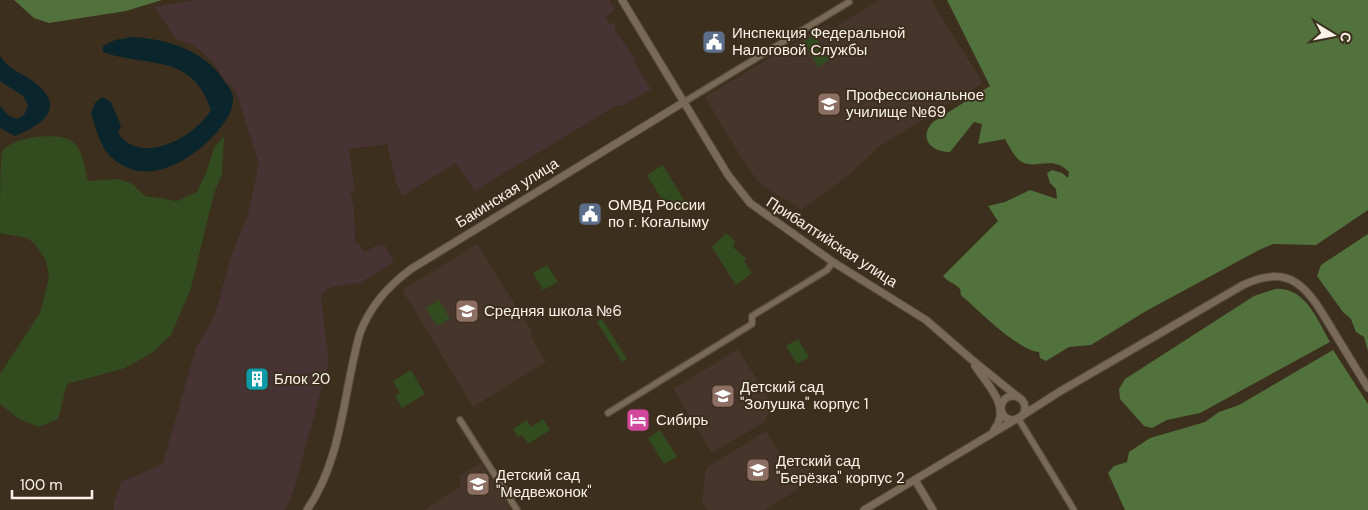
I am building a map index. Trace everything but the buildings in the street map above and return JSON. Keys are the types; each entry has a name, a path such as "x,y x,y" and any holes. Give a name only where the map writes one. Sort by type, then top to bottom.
{"street":[{"name":"Прибалтийская улица","path":"622,0 736,186 750,203 833,262 926,320 980,369 1019,397"},
{"name":"Бакинская улица","path":"307,510 320,490 330,468 360,333 370,312 384,292 411,269 849,2"},
{"path":"608,413 752,324 752,316 827,270 833,262"},
{"path":"864,510 1059,392 1260,277 1271,276 1295,281 1309,293 1368,388"},
{"name":"Прибалтийская улица","path":"980,369 1001,408"},
{"path":"991,434 1000,421 1001,408 1006,398 1019,397 1033,402 1059,392"},
{"path":"1019,397 1025,407 1019,417"},
{"path":"1001,408 1007,418 1019,417"},
{"path":"1019,417 1074,510"},
{"path":"460,420 517,510"},
{"path":"916,480 933,510"}],"shaded area":[{"path":"197,0 609,0 615,10 605,17 610,24 613,23 615,26 615,30 636,60 634,62 651,89 622,106 617,105 475,191 456,163 402,196 396,182 387,144 349,149 355,191 350,192 354,208 355,243 359,243 364,252 384,244 394,262 360,283 331,287 321,297 329,362 291,499 284,510 114,510 114,502 121,482 163,464 196,348 215,315 231,257 248,214 259,164 236,91 226,82 213,62 194,45 177,40 154,7"},
{"name":"Профессиональное училище №69","path":"879,0 931,0 983,83 881,145 848,176 802,210 759,183 744,162 705,97 814,31 828,25 832,29"},
{"name":"Средняя школа №6","path":"477,244 533,333 530,335 546,362 473,407 402,290"},
{"name":"Детский сад \"Золушка\" корпус 1","path":"738,349 772,404 765,422 712,453 673,389"},
{"name":"Детский сад \"Берёзка\" корпус 2","path":"766,431 785,462 796,457 803,459 811,472 795,482 799,489 765,510 707,510 702,503 706,468"},
{"name":"Детский сад \"Медвежонок\"","path":"481,463 493,482 495,481 511,510 424,510 460,487 460,475"}],"green space":[{"path":"14,0 162,0 126,11 49,23 34,18"},
{"path":"947,0 1368,0 1368,210 1316,245 1273,244 1259,250 1146,311 1091,345 1069,347 1046,361 1040,358 1039,352 1031,350 1010,338 962,296 959,288 943,276 998,221 988,206 1005,202 1030,190 1057,199 1056,189 1050,183 1047,173 1052,170 1062,173 1068,178 1069,172 1055,164 1023,163 1014,155 1005,139 978,144 982,124 974,122 950,152 937,150 929,143 927,133 933,122 990,86"},
{"path":"814,35 829,60 818,67 803,41"},
{"path":"54,136 63,138 75,144 81,153 88,181 118,179 131,183 145,196 177,201 197,192 206,173 214,148 224,136 222,174 214,193 191,288 171,335 153,352 125,368 67,384 58,419 39,427 19,419 0,404 0,374 40,313 49,278 46,260 34,243 27,238 0,233 2,152 14,143 34,137"},
{"path":"663,165 685,202 669,211 647,175"},
{"path":"726,233 735,241 733,247 746,259 744,261 752,273 736,285 712,247"},
{"path":"1368,234 1368,351 1364,337 1356,332 1351,319 1343,312 1317,276 1321,265"},
{"path":"547,265 558,282 543,290 533,273"},
{"path":"1275,289 1295,293 1302,299 1315,315 1330,342 1200,413 1167,420 1152,428 1144,426 1120,399 1119,389 1125,379 1254,296"},
{"path":"439,300 450,319 437,326 426,308"},
{"path":"602,319 627,359 622,362 597,322"},
{"path":"798,339 809,357 797,364 786,346"},
{"path":"1333,350 1368,404 1368,510 1125,510 1108,473 1114,466 1127,462 1129,452 1150,438 1205,422 1219,412 1239,405"},
{"path":"411,370 425,394 402,408 395,396 400,393 393,381"},
{"path":"543,419 550,430 528,444 522,435 518,437 513,429 527,420 531,427"},
{"path":"660,430 677,457 664,464 648,438"}],"water":[{"path":"133,37 172,44 197,55 217,71 233,96 233,104 228,117 207,142 182,161 153,171 139,171 125,167 107,153 98,136 91,113 95,103 102,97 111,102 121,126 118,133 128,143 140,148 153,148 181,138 193,130 211,110 203,92 192,79 180,70 166,65 119,57 103,52 103,46 115,40"},
{"path":"0,56 12,68 34,82 44,91 49,100 50,108 42,121 15,136 0,128 0,106 8,115 17,119 24,115 28,105 23,96 0,81"}],"place":[{"name":"Инспекция Федеральной Налоговой Службы","path":"714,42"},
{"name":"Профессиональное училище №69","path":"829,104"},
{"name":"ОМВД России по г. Когалыму","path":"590,214"},
{"name":"Средняя школа №6","path":"467,311"},
{"name":"Блок 20","path":"257,379"},
{"name":"Детский сад \"Золушка\" корпус 1","path":"723,396"},
{"name":"Сибирь","path":"638,420"},
{"name":"Детский сад \"Берёзка\" корпус 2","path":"758,470"},
{"name":"Детский сад \"Медвежонок\"","path":"478,484"}]}
